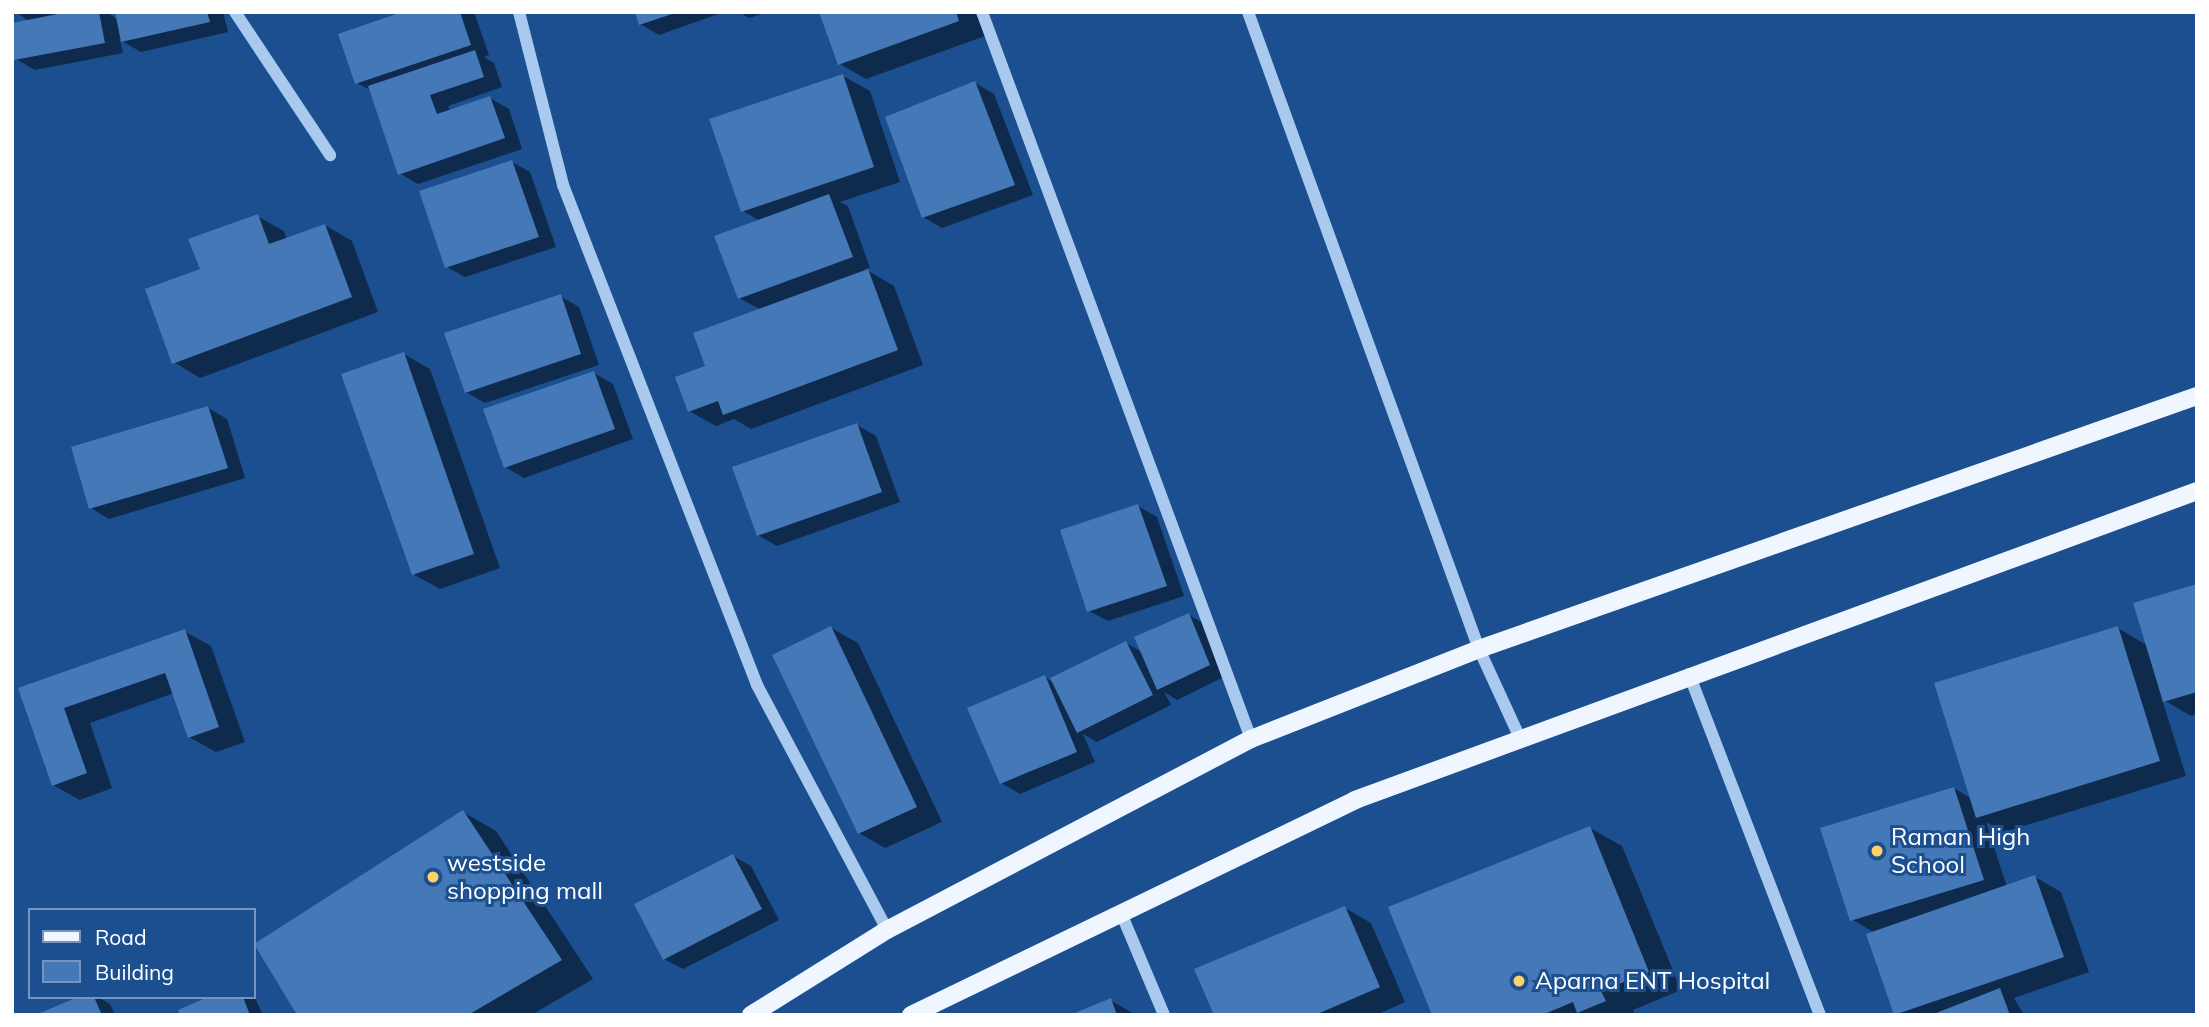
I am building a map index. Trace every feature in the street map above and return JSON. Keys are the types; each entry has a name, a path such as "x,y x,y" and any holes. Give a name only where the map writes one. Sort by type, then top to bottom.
{"main road":[{"path":"751,1015 887,930 1251,739 1479,649 2197,396"},
{"path":"911,1015 1355,800 1689,674 2197,491"}],"street":[{"path":"235,12 330,155"},
{"path":"519,12 563,185 757,685 887,930"},
{"path":"982,12 1251,739"},
{"path":"1248,12 1479,649 1520,738"},
{"path":"1689,674 1820,1015"},
{"path":"1121,914 1164,1015"}],"building":[{"path":"68,12 99,12 105,43 14,60 12,23"},
{"path":"115,12 207,12 210,22 121,42"},
{"path":"402,12 460,12 471,45 355,84 338,34"},
{"path":"635,12 675,12 675,13 639,25"},
{"path":"819,12 956,12 959,21 838,65"},
{"path":"475,50 484,77 430,95 437,114 490,96 505,138 398,175 368,86"},
{"path":"843,74 874,167 741,212 709,119"},
{"path":"975,81 1015,185 922,218 885,117"},
{"path":"512,160 539,237 445,268 419,191"},
{"path":"829,194 853,257 738,299 714,236"},
{"path":"258,214 269,244 325,224 352,297 172,364 145,289 200,269 188,239"},
{"path":"868,269 898,350 723,415 718,401 688,412 675,377 705,366 693,333"},
{"path":"561,294 581,354 465,393 444,333"},
{"path":"404,352 474,554 412,575 341,374"},
{"path":"594,371 615,429 504,468 483,409"},
{"path":"208,406 228,468 89,509 71,447"},
{"path":"857,423 882,492 757,536 732,467"},
{"path":"1138,504 1167,586 1087,612 1060,530"},
{"path":"2197,584 2197,692 2163,702 2133,603"},
{"path":"1189,613 1210,665 1157,690 1134,637"},
{"path":"831,626 917,807 858,834 772,655"},
{"path":"2118,626 2160,761 1976,818 1934,683"},
{"path":"185,629 219,727 188,738 165,673 64,708 87,773 52,786 18,688"},
{"path":"1126,641 1153,695 1077,733 1050,678"},
{"path":"1045,675 1077,752 1000,784 967,708"},
{"path":"1954,787 1984,880 1850,921 1820,828"},
{"name":"westside shopping mall","path":"463,810 562,960 468,1015 297,1015 256,947 256,943"},
{"path":"1590,826 1649,972 1601,991 1606,1001 1577,1013 1573,1002 1542,1015 1432,1015 1388,907"},
{"path":"733,854 762,909 663,960 634,904"},
{"path":"2035,875 2064,957 1894,1015 1866,934"},
{"path":"1345,906 1380,987 1315,1015 1214,1015 1194,969"},
{"path":"2000,988 2010,1015 1931,1015"},
{"path":"1111,998 1117,1015 1070,1015"},
{"path":"73,999 95,999 102,1015 35,1015"},
{"path":"203,999 244,999 250,1015 180,1015 178,1010"}],"place":[{"name":"Raman High School","path":"1877,851"},
{"name":"westside shopping mall","path":"433,877"},
{"name":"Aparna ENT Hospital","path":"1519,981"}]}
